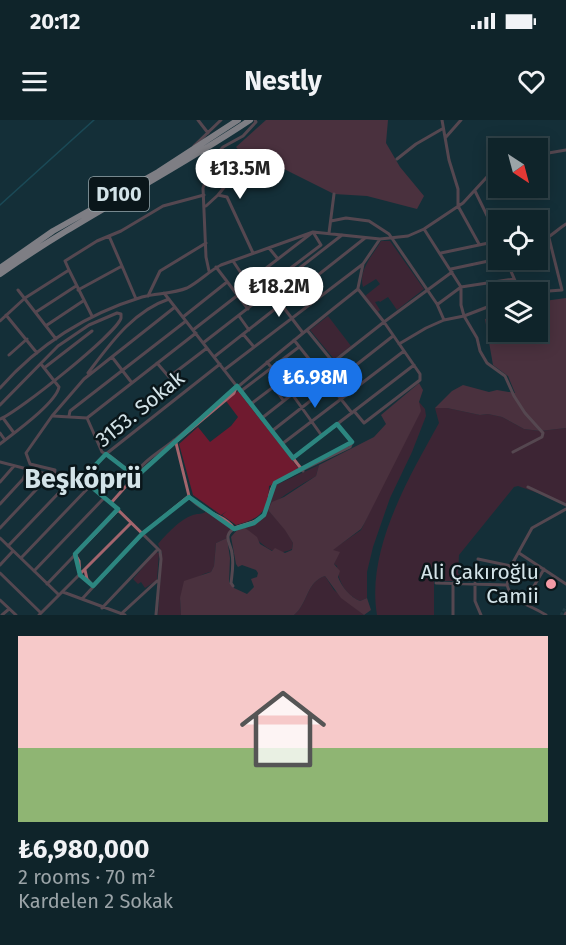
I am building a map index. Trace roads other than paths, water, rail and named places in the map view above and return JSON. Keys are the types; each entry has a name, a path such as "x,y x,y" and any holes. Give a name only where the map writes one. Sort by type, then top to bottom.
{"highway":[{"name":"D100","path":"0,268 53,231 185,155 238,120"},
{"name":"D100","path":"0,275 42,245 162,176 250,120"}],"street":[{"path":"198,120 208,133"},
{"path":"185,155 221,120"},
{"path":"209,271 203,188 217,154 223,147 243,136 256,122 255,120"},
{"path":"442,120 449,160 458,189 458,206 479,245"},
{"path":"446,137 461,120"},
{"path":"397,159 416,144 442,129"},
{"path":"548,153 566,150"},
{"path":"205,207 238,170"},
{"path":"0,388 13,373 37,353 92,316 136,299 186,288 216,267 313,232 380,239 408,236 424,229 458,206 488,176"},
{"path":"475,191 488,218"},
{"path":"329,233 334,194"},
{"path":"92,316 65,261 163,206 204,195"},
{"path":"218,195 227,197 253,253"},
{"path":"331,221 346,218 369,221 384,229 437,304 444,320"},
{"path":"548,291 562,290 549,238 566,224"},
{"path":"424,229 461,287 461,305 464,316 477,338 480,351 487,363 506,376 514,396 525,413 543,433 542,437 513,452"},
{"path":"52,416 87,418 194,332 247,283 313,232"},
{"path":"255,295 321,245 313,232"},
{"path":"203,343 342,235"},
{"path":"109,236 136,299"},
{"path":"214,357 365,238"},
{"path":"224,370 363,264 380,239"},
{"path":"440,253 488,242"},
{"path":"148,296 160,272 206,243"},
{"path":"269,248 278,259"},
{"path":"232,261 259,300"},
{"path":"262,418 452,270 488,261"},
{"path":"111,503 137,471 237,386 358,289 363,264"},
{"path":"78,290 122,266"},
{"path":"216,267 248,309"},
{"path":"0,321 25,298 69,270"},
{"path":"510,270 515,282"},
{"path":"437,304 461,287 514,279"},
{"path":"183,317 227,282"},
{"path":"36,312 76,286"},
{"path":"294,340 330,386 364,423 420,380 420,374 414,365 358,289"},
{"path":"18,290 56,339"},
{"path":"271,291 303,333"},
{"path":"164,293 303,471"},
{"path":"0,528 56,470 30,464 26,453 52,416 124,328 147,309 169,299"},
{"path":"47,326 83,301"},
{"path":"84,379 175,307"},
{"path":"399,344 444,320 464,316 488,307"},
{"path":"0,405 58,346 88,325 117,313 121,314 120,320 105,336 53,380 1,419 14,433"},
{"path":"6,314 37,353"},
{"path":"239,316 249,330"},
{"path":"69,417 70,411 186,321"},
{"path":"307,330 333,362"},
{"path":"44,368 92,331"},
{"path":"243,334 254,347"},
{"path":"272,431 393,336"},
{"path":"9,355 27,339"},
{"path":"241,391 299,346"},
{"path":"157,363 169,377 207,348"},
{"path":"282,444 404,351"},
{"path":"112,357 132,383"},
{"path":"251,404 309,360"},
{"path":"267,362 282,381"},
{"path":"0,444 53,399 59,390 41,363"},
{"name":"3153. Sokak","path":"82,479 106,454 220,364"},
{"path":"293,458 414,365"},
{"path":"291,373 301,387"},
{"path":"274,387 284,400"},
{"path":"292,394 322,436"},
{"path":"87,418 102,452 135,476"},
{"path":"233,586 231,583 232,552 228,537 234,529 258,521 266,510 270,488 274,483 350,447 352,442 337,424"},
{"path":"0,433 5,440"},
{"path":"175,441 189,496 202,509 230,523 234,529"},
{"path":"0,462 27,471 82,479 111,503 158,549 160,559 156,615"},
{"path":"0,482 14,466"},
{"path":"0,504 23,479 27,471"},
{"path":"8,546 72,479"},
{"path":"21,558 90,486"},
{"path":"528,487 566,507"},
{"path":"82,599 142,534 189,496"},
{"path":"34,571 105,498"},
{"path":"542,614 511,594 507,585 511,566 532,528 566,507"},
{"path":"47,584 118,510"},
{"path":"0,573 40,614 131,523"},
{"path":"0,538 58,594"},
{"path":"101,615 102,608 158,549"},
{"path":"0,565 13,551"},
{"path":"519,553 566,584"},
{"path":"75,554 79,561 80,575"},
{"path":"478,559 511,566"},
{"path":"524,603 544,569"},
{"path":"85,570 87,579 93,586"},
{"path":"63,592 121,614 158,581"},
{"path":"436,583 507,585"},
{"path":"453,583 453,615"},
{"path":"475,584 476,608 481,615"},
{"path":"0,600 16,615"},
{"path":"2,615 9,609"}],"waterway":[{"path":"0,205 94,120"}],"tunnel":[{"path":"561,615 566,607"}],"place":[{"name":"Ali Çakıroğlu Camii","path":"551,584"}],"district":[{"name":"Beşköprü","path":"83,479"}]}
